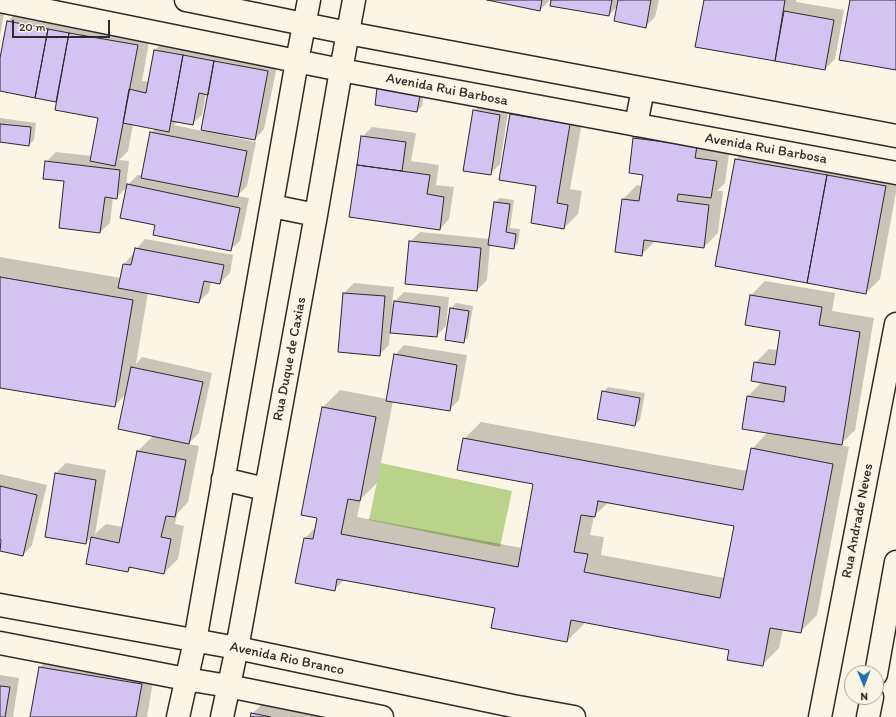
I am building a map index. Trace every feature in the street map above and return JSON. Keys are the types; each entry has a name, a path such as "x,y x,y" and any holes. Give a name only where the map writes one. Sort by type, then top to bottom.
{"street":[{"path":"186,0 348,33 896,136"},
{"path":"178,717 195,641 309,0"},
{"name":"Rua Duque de Caxias","path":"222,717 237,648 354,0"},
{"name":"Avenida Rui Barbosa","path":"0,1 341,70 896,173"},
{"path":"636,125 643,89"},
{"path":"272,206 316,215"},
{"name":"Rua Andrade Neves","path":"820,717 896,324"},
{"path":"223,479 265,489"},
{"path":"878,665 896,562"},
{"name":"Avenida Rio Branco","path":"0,605 237,648 512,712 574,717"},
{"path":"0,643 382,717"},
{"path":"868,717 870,705"}],"green space":[{"path":"381,463 512,491 500,547 369,520"}],"building":[{"path":"487,0 542,0 540,11"},
{"path":"551,0 612,0 609,16 550,6"},
{"path":"618,0 651,0 646,28 614,21"},
{"path":"704,0 785,0 775,61 695,47"},
{"path":"850,0 896,0 896,70 839,60"},
{"path":"784,11 834,20 825,70 775,61"},
{"path":"7,21 48,29 35,98 0,91 0,58"},
{"path":"48,29 69,33 56,102 35,98"},
{"path":"69,33 138,45 115,166 90,161 98,118 55,110"},
{"path":"154,50 183,55 169,132 123,123 129,89 146,93"},
{"path":"183,55 214,61 208,95 199,93 193,125 171,121"},
{"path":"214,61 268,71 255,140 201,130"},
{"path":"377,88 420,95 417,112 375,105"},
{"path":"473,110 500,115 491,175 463,171"},
{"path":"510,114 570,124 557,203 568,205 564,229 531,223 536,186 499,180"},
{"path":"0,124 31,127 29,146 0,142"},
{"path":"150,132 247,151 238,197 141,178"},
{"path":"361,136 406,142 402,171 357,165"},
{"path":"633,138 697,146 695,158 717,161 711,198 678,194 677,201 709,205 704,248 644,240 642,256 615,252 622,199 639,201 643,175 629,173"},
{"path":"735,159 827,175 807,283 715,266"},
{"path":"45,161 120,170 117,199 105,197 100,233 59,228 64,181 43,179"},
{"path":"357,165 430,175 427,194 444,197 440,230 349,217"},
{"path":"827,175 886,186 866,294 807,283"},
{"path":"127,184 240,208 231,251 153,235 155,225 120,218"},
{"path":"494,202 510,204 506,232 516,234 514,249 488,245"},
{"path":"409,241 481,248 477,291 405,284"},
{"path":"135,248 224,265 220,284 204,281 199,303 118,288 123,264 131,265"},
{"path":"0,277 133,300 115,407 0,388"},
{"path":"343,293 385,296 380,356 338,352"},
{"path":"750,295 822,307 819,325 860,332 842,445 742,429 747,396 784,402 786,387 751,381 754,362 775,365 780,331 745,325"},
{"path":"394,301 440,307 437,337 390,333"},
{"path":"450,308 469,311 464,343 445,340"},
{"path":"394,354 457,365 450,411 386,401"},
{"path":"131,367 203,382 189,444 118,429"},
{"path":"602,391 640,398 635,426 597,419"},
{"path":"322,407 376,417 360,501 348,499 341,534 518,567 533,484 457,470 463,438 743,490 751,448 833,464 801,633 770,628 763,666 727,660 729,650 571,620 567,642 491,628 495,608 337,579 335,591 295,583 304,538 313,539 317,518 301,515","holes":["598,501 734,526 720,598 584,572 588,554 574,552 581,515 595,517"]},
{"path":"137,451 186,460 175,517 166,516 161,537 171,539 164,574 129,567 128,572 86,564 91,537 119,543"},
{"path":"55,473 96,480 86,544 45,537"},
{"path":"0,486 37,495 23,556 0,551"},
{"path":"39,667 142,684 136,717 30,717"},
{"path":"0,686 10,687 5,717 0,717"},
{"path":"251,713 271,717 250,717"}]}
